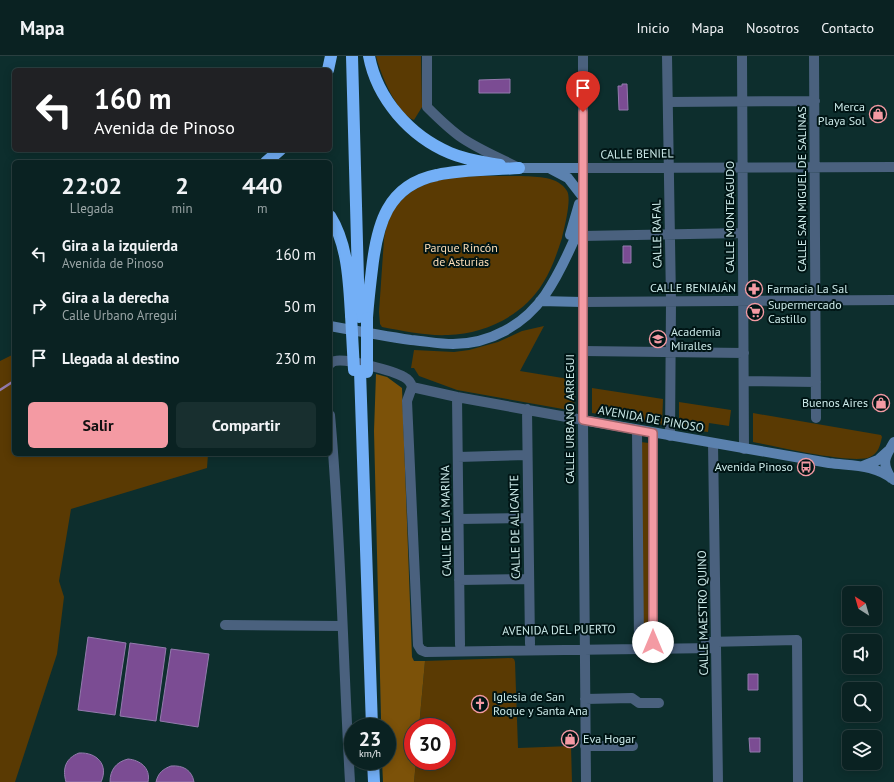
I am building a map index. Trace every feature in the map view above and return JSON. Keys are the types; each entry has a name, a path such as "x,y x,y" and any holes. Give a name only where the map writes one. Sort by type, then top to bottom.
{"highway":[{"path":"328,68 331,56"},
{"path":"352,56 359,317 361,501 366,521"},
{"path":"369,56 375,77 382,92 406,124 422,138 451,153 466,158 519,168"},
{"path":"268,160 278,152"},
{"path":"359,317 372,263 378,228 385,212 395,197 417,181 436,175 519,168"},
{"path":"332,220 336,228 345,260 349,287 359,317"},
{"path":"360,371 372,718"},
{"path":"373,770 374,782"}],"street":[{"name":"CALLE BENIEL","path":"427,56 427,107 450,129 463,138 490,154 519,168 894,167"},
{"name":"CALLE URBANO ARREGUI","path":"583,56 582,351 586,782"},
{"name":"CALLE RAFAL","path":"667,56 671,301 670,436"},
{"name":"CALLE MONTEAGUDO","path":"742,56 744,449"},
{"name":"CALLE SAN MIGUEL DE SALINAS","path":"814,56 816,418"},
{"path":"668,102 814,101"},
{"path":"550,168 568,178 582,196 576,211 566,256"},
{"path":"332,326 387,337 443,344 466,343 491,337 503,332 522,319 540,301 552,285 582,221"},
{"path":"582,236 743,233"},
{"name":"CALLE BENIAJÁN","path":"540,301 894,300"},
{"path":"582,351 744,353"},
{"path":"332,363 337,360 384,370 404,377 412,386 407,401 422,648"},
{"path":"744,381 816,382"},
{"name":"AVENIDA DE PINOSO","path":"412,386 457,396 653,433 846,466 863,466 878,460 892,447"},
{"name":"CALLE DE LA MARINA","path":"457,396 460,645"},
{"name":"CALLE DE ALICANTE","path":"527,409 530,644"},
{"path":"637,430 639,642"},
{"path":"653,433 653,642"},
{"path":"332,437 335,469 350,782"},
{"name":"CALLE MAESTRO QUINO","path":"713,443 718,782"},
{"path":"892,447 886,456 885,467 893,479"},
{"path":"458,456 527,455"},
{"name":"AVENIDA DE PINOSO","path":"863,466 893,479"},
{"path":"458,519 528,518"},
{"path":"459,580 529,579"},
{"path":"225,625 342,626"},
{"name":"AVENIDA DEL PUERTO","path":"422,648 716,645 797,640 798,782"},
{"name":"AVENIDA DEL PUERTO","path":"422,648 460,645 530,644 584,646 639,642 716,645"},
{"path":"585,699 632,698 639,703 659,703"},
{"path":"585,746 633,746"}],"green space":[{"path":"376,56 421,56 422,107 414,120 401,110 390,92"},
{"name":"Parque Rincón de Asturias","path":"522,176 547,178 558,182 567,191 569,200 562,238 554,261 543,283 535,294 514,313 502,321 476,331 462,334 432,335 382,327 380,324 379,312 384,239 391,216 403,199 418,188 437,181 457,177"},
{"path":"544,326 520,371 575,380 574,411 457,390 419,376 414,368 411,368 414,350 454,352 469,350 498,342 522,331"},
{"path":"12,355 12,456 208,456 207,468 71,509 59,581 64,597 57,654 15,782 0,782 0,361"},
{"path":"592,388 663,399 662,425 592,413"},
{"path":"679,402 731,410 729,426 709,423 708,432 679,428"},
{"path":"753,413 881,435 882,437 879,448 875,453 870,457 861,459 831,457 795,451 753,442"},
{"path":"640,442 649,443 651,635 642,635"},
{"path":"514,659 518,748 571,746 572,782 414,782 415,770 456,770 456,718 420,718 425,661"}],"shaded area":[{"path":"510,79 510,93 479,93 479,80"},
{"path":"622,84 627,84 628,110 619,110 618,86 622,86"},
{"path":"623,246 631,246 631,263 623,263"},
{"path":"376,374 387,377 402,388 412,657 414,661 425,661 420,718 404,718 404,770 415,770 414,782 383,782 382,770 396,770 396,718 381,718 374,431"},
{"path":"88,637 126,643 115,715 78,710"},
{"path":"130,643 166,648 156,721 120,716"},
{"path":"171,649 209,654 198,727 160,721"},
{"path":"748,674 758,674 758,690 748,690"},
{"path":"749,738 760,738 760,752 750,752"},
{"path":"79,753 91,755 100,761 103,770 101,782 66,782 66,764 71,758"},
{"path":"128,759 137,761 144,766 148,773 148,782 110,782 114,767 120,762"},
{"path":"171,766 183,767 189,771 194,782 156,782 161,772"}],"waterway":[{"path":"0,390 12,382"}],"place":[{"name":"Merca Playa Sol","path":"878,114"},
{"name":"Farmacia La Sal","path":"754,289"},
{"name":"Supermercado Castillo","path":"755,312"},
{"name":"Academia Miralles","path":"658,339"},
{"name":"Buenos Aires","path":"881,403"},
{"name":"Avenida Pinoso","path":"806,467"},
{"name":"Iglesia de San Roque y Santa Ana","path":"480,704"},
{"name":"Eva Hogar","path":"570,739"}],"route":[{"path":"583,112 583,420 653,433 653,642"}]}
